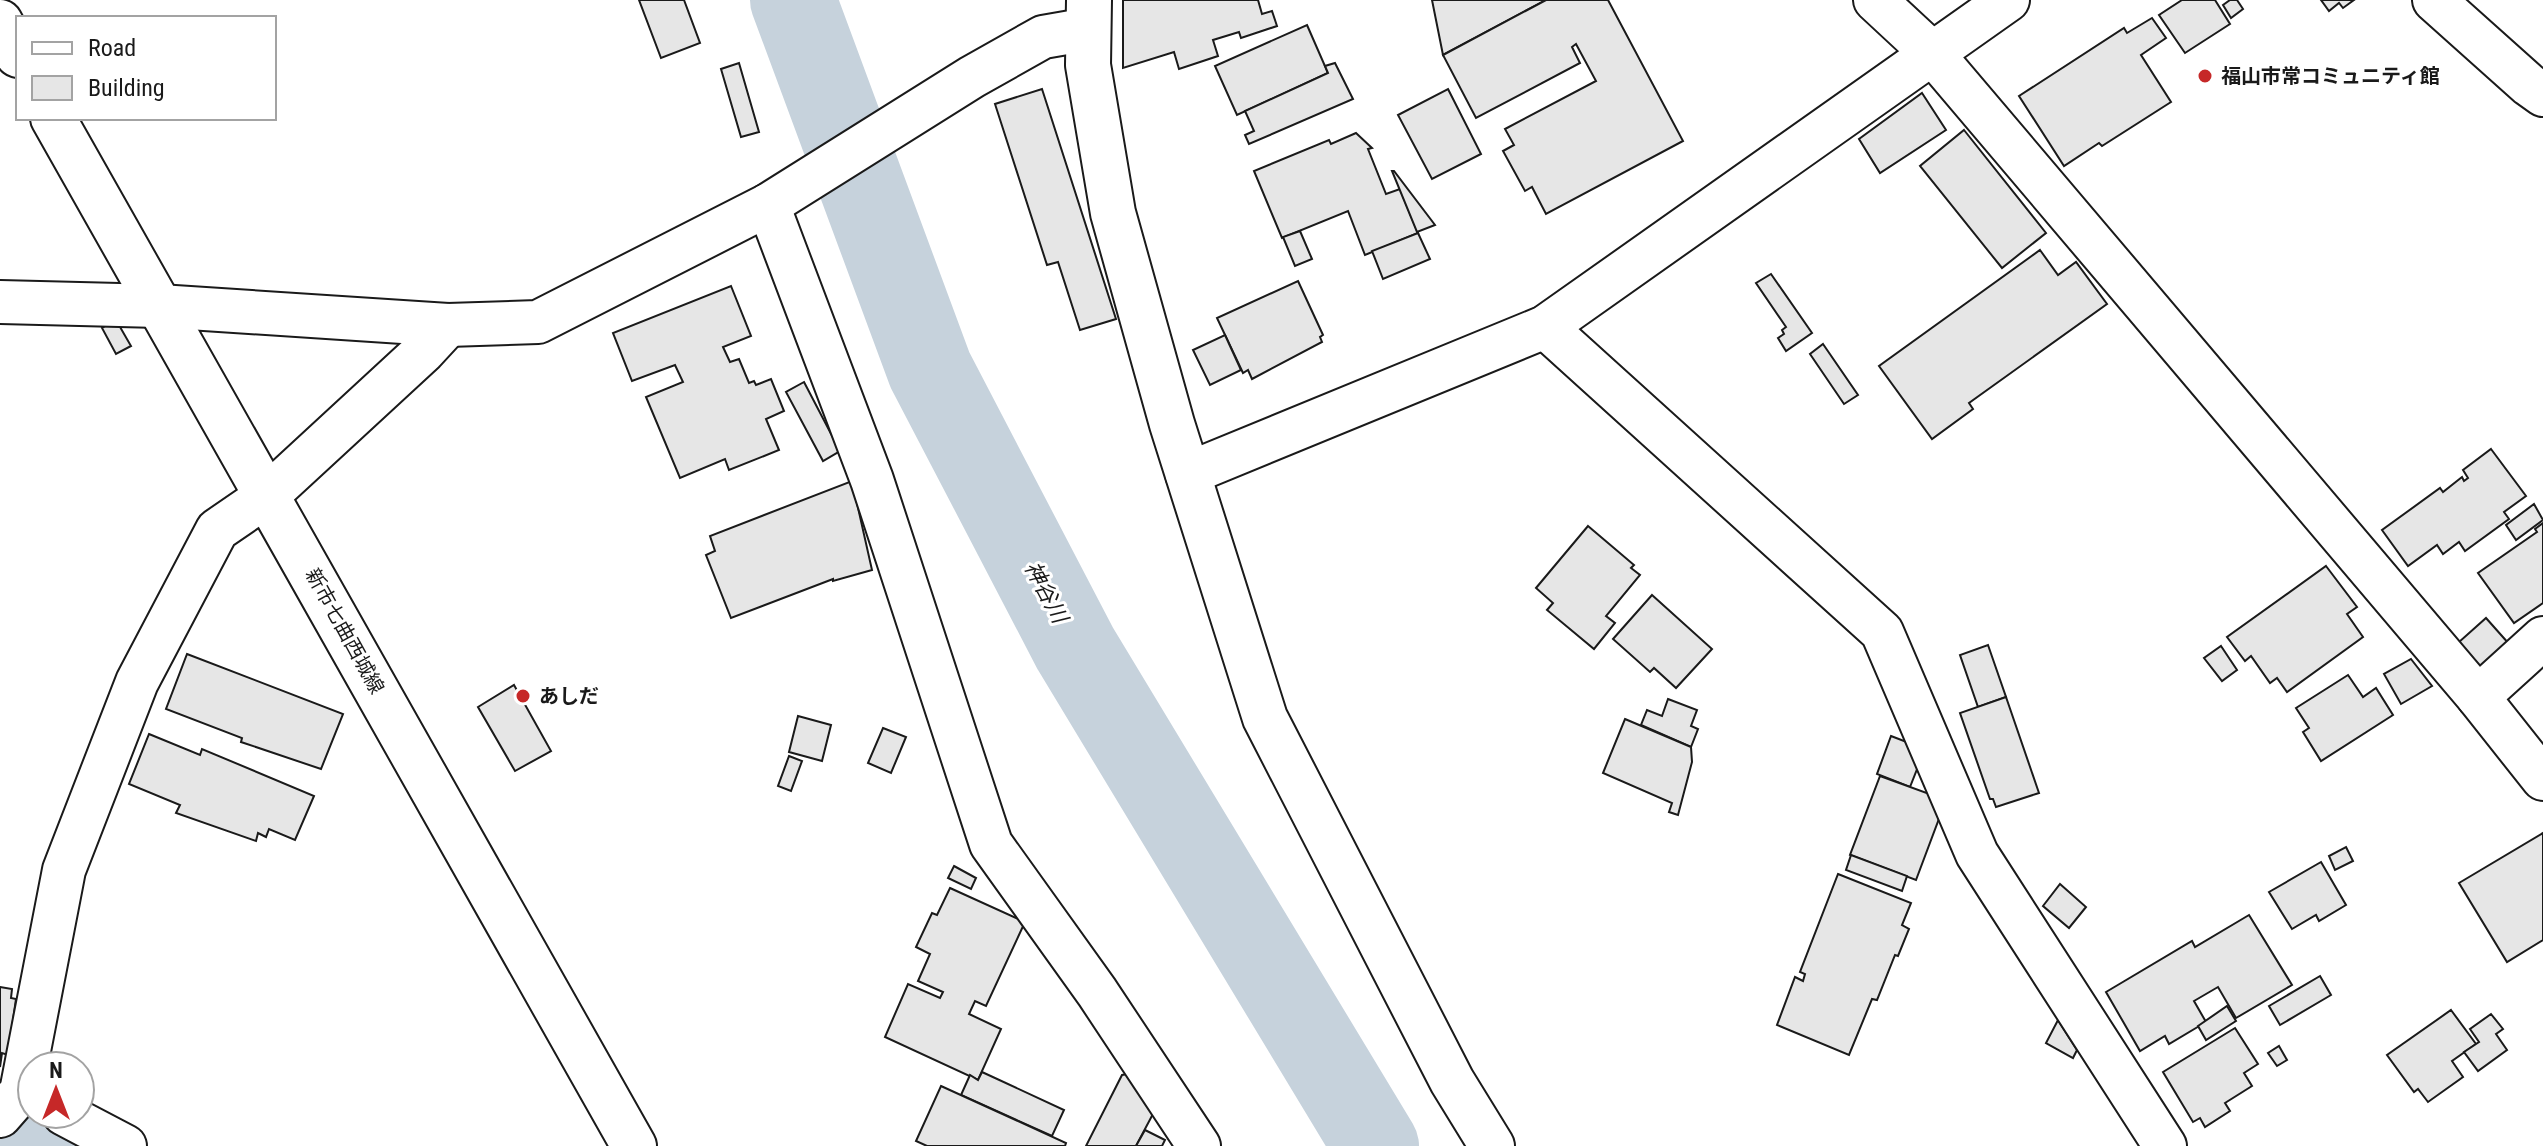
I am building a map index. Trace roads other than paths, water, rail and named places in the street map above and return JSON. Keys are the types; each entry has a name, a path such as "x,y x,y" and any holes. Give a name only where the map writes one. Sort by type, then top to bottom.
{"main road":[{"path":"1089,14 1088,65 1113,213 1187,474 1265,718 1452,1081 1492,1146"},
{"path":"0,22 16,51"},
{"name":"新市七曲西城線","path":"54,120 634,1146"}],"street":[{"path":"1875,0 1932,53 2478,697 2543,779"},
{"path":"1187,474 1545,327 2008,0"},
{"path":"2434,0 2543,95"},
{"path":"0,302 159,306 448,325 538,322 768,205 972,77 1089,14"},
{"path":"768,205 872,480 991,844 1097,992 1199,1146"},
{"path":"28,1050 64,870 137,682 217,530 268,495 424,351 448,325"},
{"path":"1545,327 1882,632 1977,854 2165,1146"},
{"path":"2478,697 2543,638"},
{"path":"94,1130 125,1146"}],"waterway":[{"name":"神谷川","path":"793,0 930,370 1075,648 1376,1146"},
{"path":"0,1124 56,1146"}],"place":[{"name":"福山市常コミュニティ館","path":"2205,76"},
{"name":"あしだ","path":"523,696"}]}
